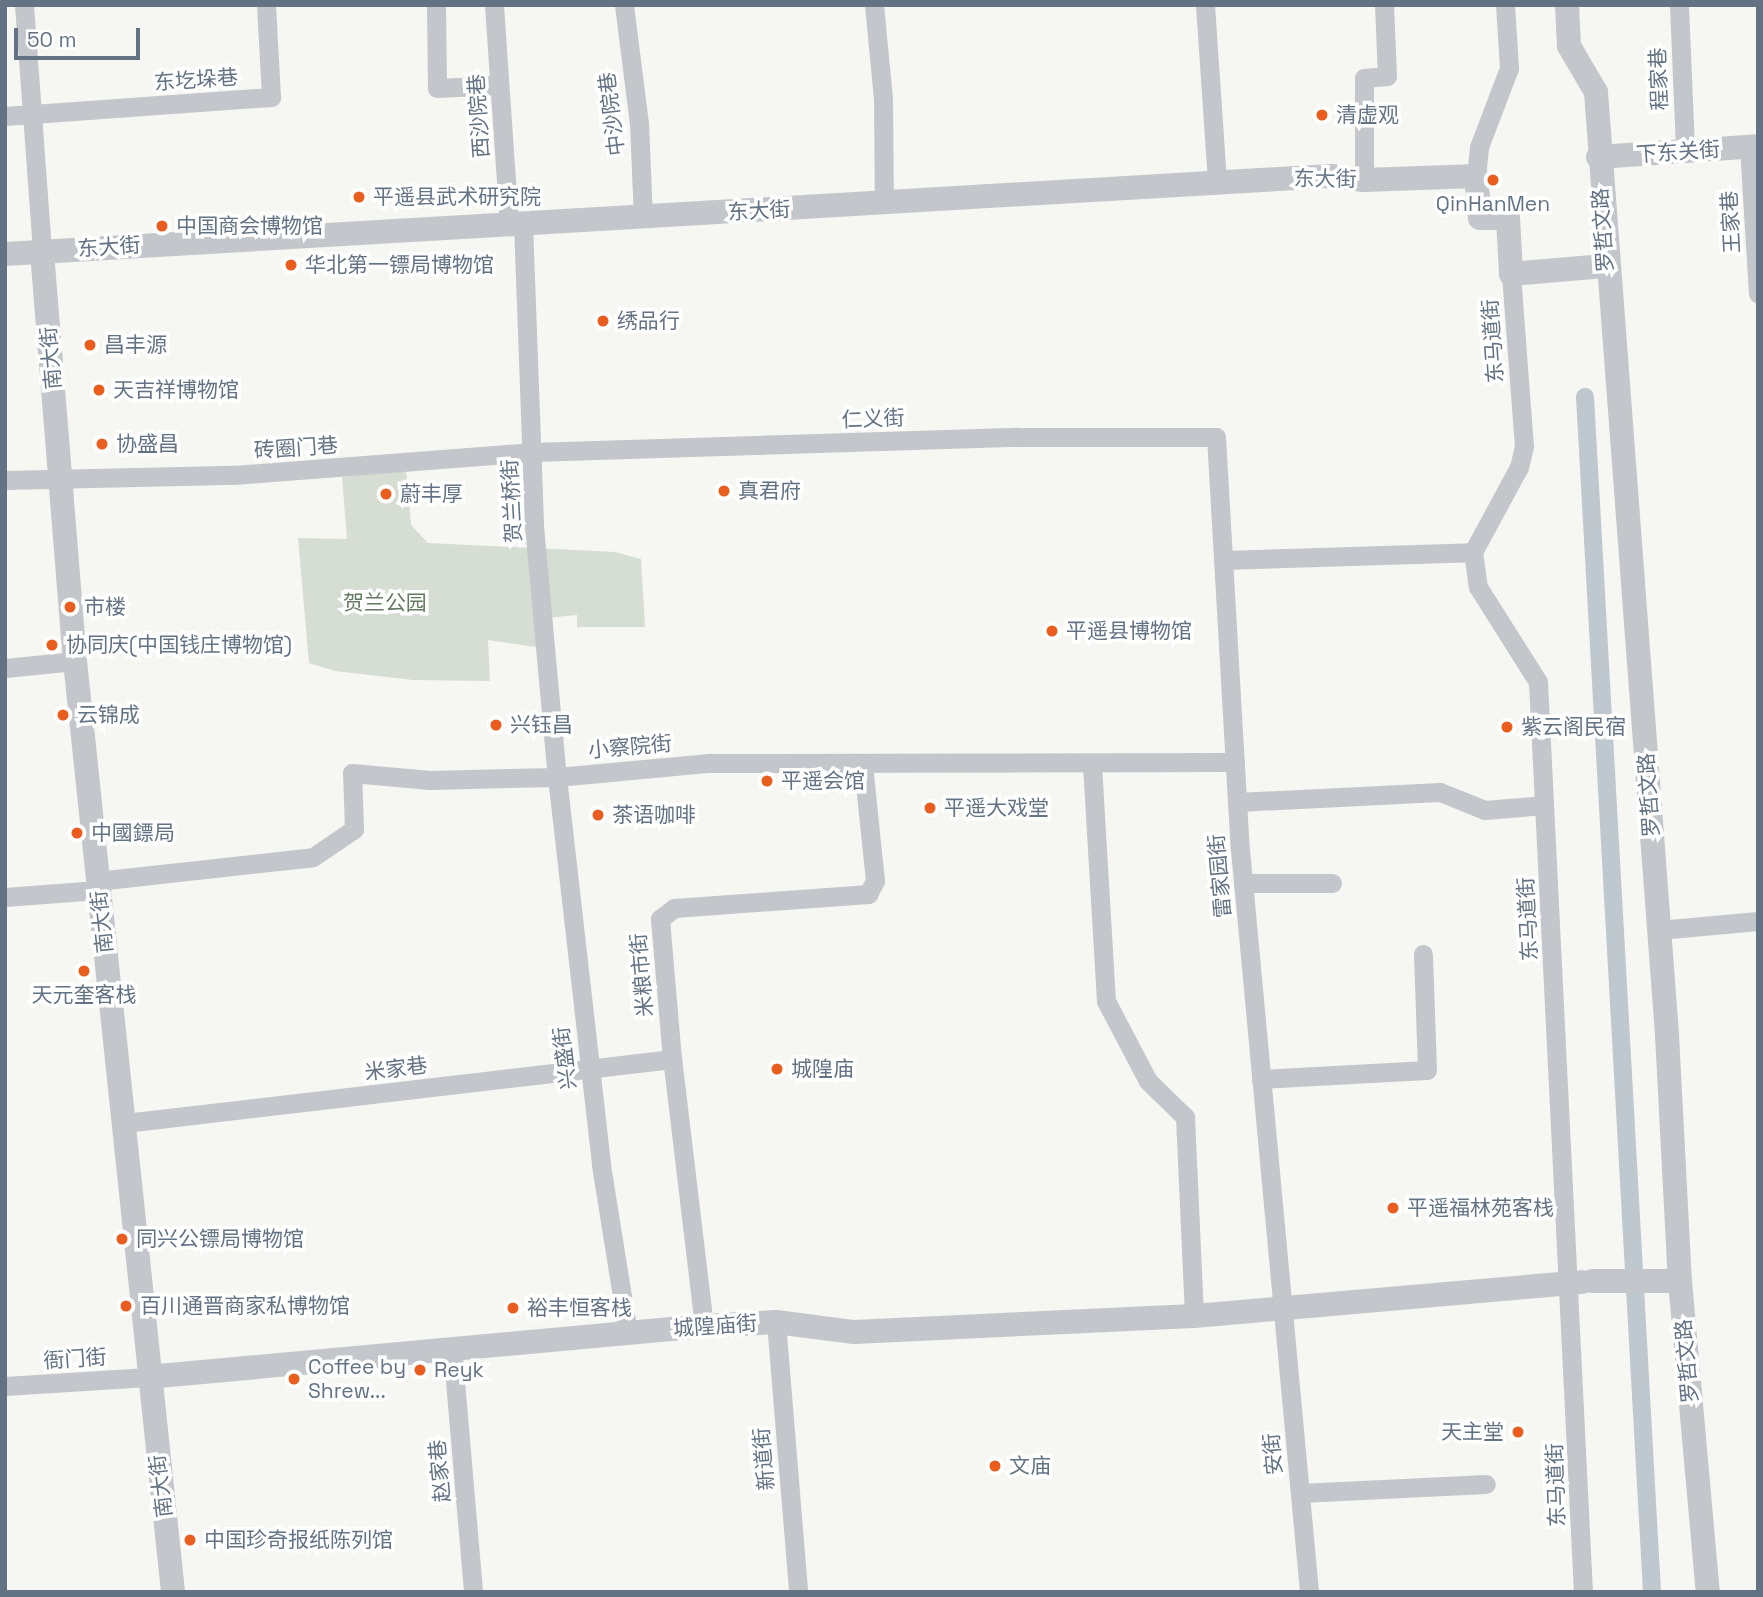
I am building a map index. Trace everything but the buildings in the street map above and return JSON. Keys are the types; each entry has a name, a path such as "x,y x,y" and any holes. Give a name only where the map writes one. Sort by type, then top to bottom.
{"street":[{"path":"24,5 42,252"},
{"name":"东圪垛巷","path":"32,115 271,97 266,5"},
{"path":"436,5 437,88 499,85"},
{"name":"西沙院巷","path":"494,5 499,85 516,223"},
{"name":"中沙院巷","path":"624,5 639,123 643,217"},
{"path":"874,5 883,98 884,204"},
{"path":"1205,5 1217,183"},
{"path":"1364,180 1363,78 1387,76 1384,5"},
{"path":"1505,5 1509,68 1479,147 1476,176 1480,218 1508,218 1511,274 1605,266"},
{"name":"罗哲文路","path":"1567,5 1569,46 1596,92 1605,266 1659,930 1680,1281 1708,1592"},
{"name":"程家巷","path":"1679,5 1685,151"},
{"path":"5,116 32,115"},
{"name":"下东关街","path":"1598,157 1753,147"},
{"name":"王家巷","path":"1753,147 1758,294"},
{"name":"东大街","path":"5,254 1331,176 1364,180 1476,176"},
{"name":"贺兰桥街","path":"516,223 557,777"},
{"name":"南大街","path":"42,252 75,661 125,1124 148,1377 173,1592"},
{"name":"东马道街","path":"1511,274 1524,446 1519,467 1473,552 1478,587 1538,682 1544,805 1581,1282 1583,1592"},
{"name":"仁义街","path":"532,452 1018,437 1216,437"},
{"name":"雷家园街","path":"1216,437 1243,883 1283,1311"},
{"name":"砖圈门巷","path":"5,480 234,475 532,452"},
{"path":"1223,561 1473,552"},
{"path":"5,668 75,661"},
{"name":"小察院街","path":"98,886 313,856 354,829 352,773 430,780 557,777 709,763 1092,765 1235,762"},
{"name":"米粮市街","path":"704,1326 671,1059 660,919 674,908 868,894 875,881 863,765"},
{"path":"1092,765 1106,1001 1148,1081 1185,1117 1194,1315"},
{"name":"兴盛街","path":"557,777 589,1069 628,1333"},
{"path":"1237,802 1440,792 1485,810 1544,805"},
{"path":"1243,883 1332,883"},
{"path":"5,897 98,886"},
{"path":"1659,930 1758,921"},
{"path":"1261,1079 1427,1070 1423,954"},
{"name":"米家巷","path":"125,1124 671,1059"},
{"name":"城隍庙街","path":"148,1377 452,1346 704,1326 776,1322 854,1332 1283,1311 1581,1282 1680,1281"},
{"name":"安街","path":"1283,1311 1310,1592"},
{"name":"新道街","path":"776,1322 798,1592"},
{"name":"赵家巷","path":"452,1346 473,1592"},
{"name":"衙门街","path":"5,1386 148,1377"},
{"path":"1300,1493 1486,1484"}],"green space":[{"name":"贺兰公园","path":"406,469 411,525 428,543 615,552 641,559 645,627 577,627 577,615 536,619 536,647 488,640 490,681 413,680 335,671 309,663 298,538 347,539 342,477"}],"waterway":[{"path":"1585,397 1652,1590"}],"place":[{"name":"清虚观","path":"1322,115"},
{"name":"QinHanMen","path":"1493,180"},
{"name":"平遥县武术研究院","path":"359,197"},
{"name":"中国商会博物馆","path":"162,226"},
{"name":"华北第一镖局博物馆","path":"291,265"},
{"name":"绣品行","path":"603,321"},
{"name":"昌丰源","path":"90,345"},
{"name":"天吉祥博物馆","path":"99,390"},
{"name":"协盛昌","path":"102,444"},
{"name":"真君府","path":"724,491"},
{"name":"蔚丰厚","path":"386,494"},
{"name":"市楼","path":"70,607"},
{"name":"平遥县博物馆","path":"1052,631"},
{"name":"协同庆(中国钱庄博物馆)","path":"52,645"},
{"name":"云锦成","path":"63,715"},
{"name":"兴钰昌","path":"496,725"},
{"name":"紫云阁民宿","path":"1507,727"},
{"name":"平遥会馆","path":"767,781"},
{"name":"平遥大戏堂","path":"930,808"},
{"name":"茶语咖啡","path":"598,815"},
{"name":"中國鏢局","path":"77,833"},
{"name":"天元奎客栈","path":"84,971"},
{"name":"城隍庙","path":"777,1069"},
{"name":"平遥福林苑客栈","path":"1393,1208"},
{"name":"同兴公镖局博物馆","path":"122,1239"},
{"name":"百川通晋商家私博物馆","path":"126,1306"},
{"name":"裕丰恒客栈","path":"513,1308"},
{"name":"Reyk","path":"420,1370"},
{"name":"Coffee by Shrew...","path":"294,1379"},
{"name":"天主堂","path":"1518,1432"},
{"name":"文庙","path":"995,1466"},
{"name":"中国珍奇报纸陈列馆","path":"190,1540"}]}
